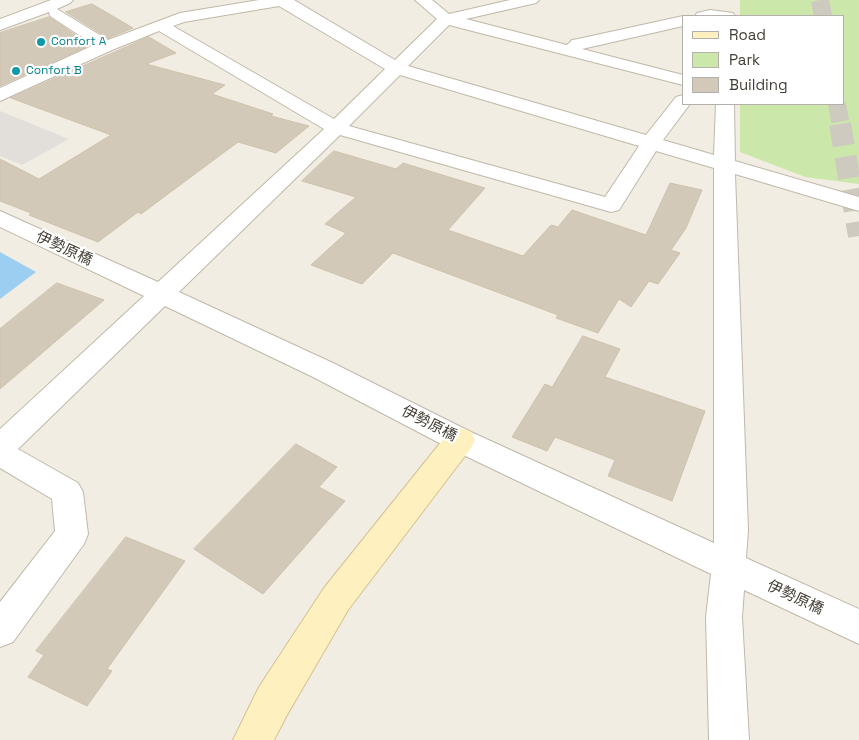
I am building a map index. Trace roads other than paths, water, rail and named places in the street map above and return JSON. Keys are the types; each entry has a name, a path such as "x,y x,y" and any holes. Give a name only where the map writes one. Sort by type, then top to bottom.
{"street":[{"path":"0,95 106,46 180,18 284,0 396,68 859,204"},
{"path":"423,0 446,19 682,80"},
{"path":"0,447 336,128 446,19 531,0"},
{"path":"727,15 728,0"},
{"path":"0,25 61,6 106,46"},
{"path":"706,15 718,15"},
{"path":"570,51 578,44 682,21"},
{"path":"160,25 336,128 611,204 651,142 682,102"},
{"path":"725,105 724,164 732,520 730,568 724,617 729,740"},
{"name":"伊勢原橋","path":"0,218 322,370 460,440 859,627"},
{"path":"253,740 273,701 336,599 460,440"},
{"path":"0,453 67,492 72,534 0,630"}],"water":[{"path":"0,252 36,272 0,299"}],"tunnel":[{"path":"820,0 823,15"},
{"path":"837,105 841,126"},
{"path":"840,124 859,236"}],"place":[{"name":"Confort A","path":"41,42"},
{"name":"Confort B","path":"16,71"}]}
